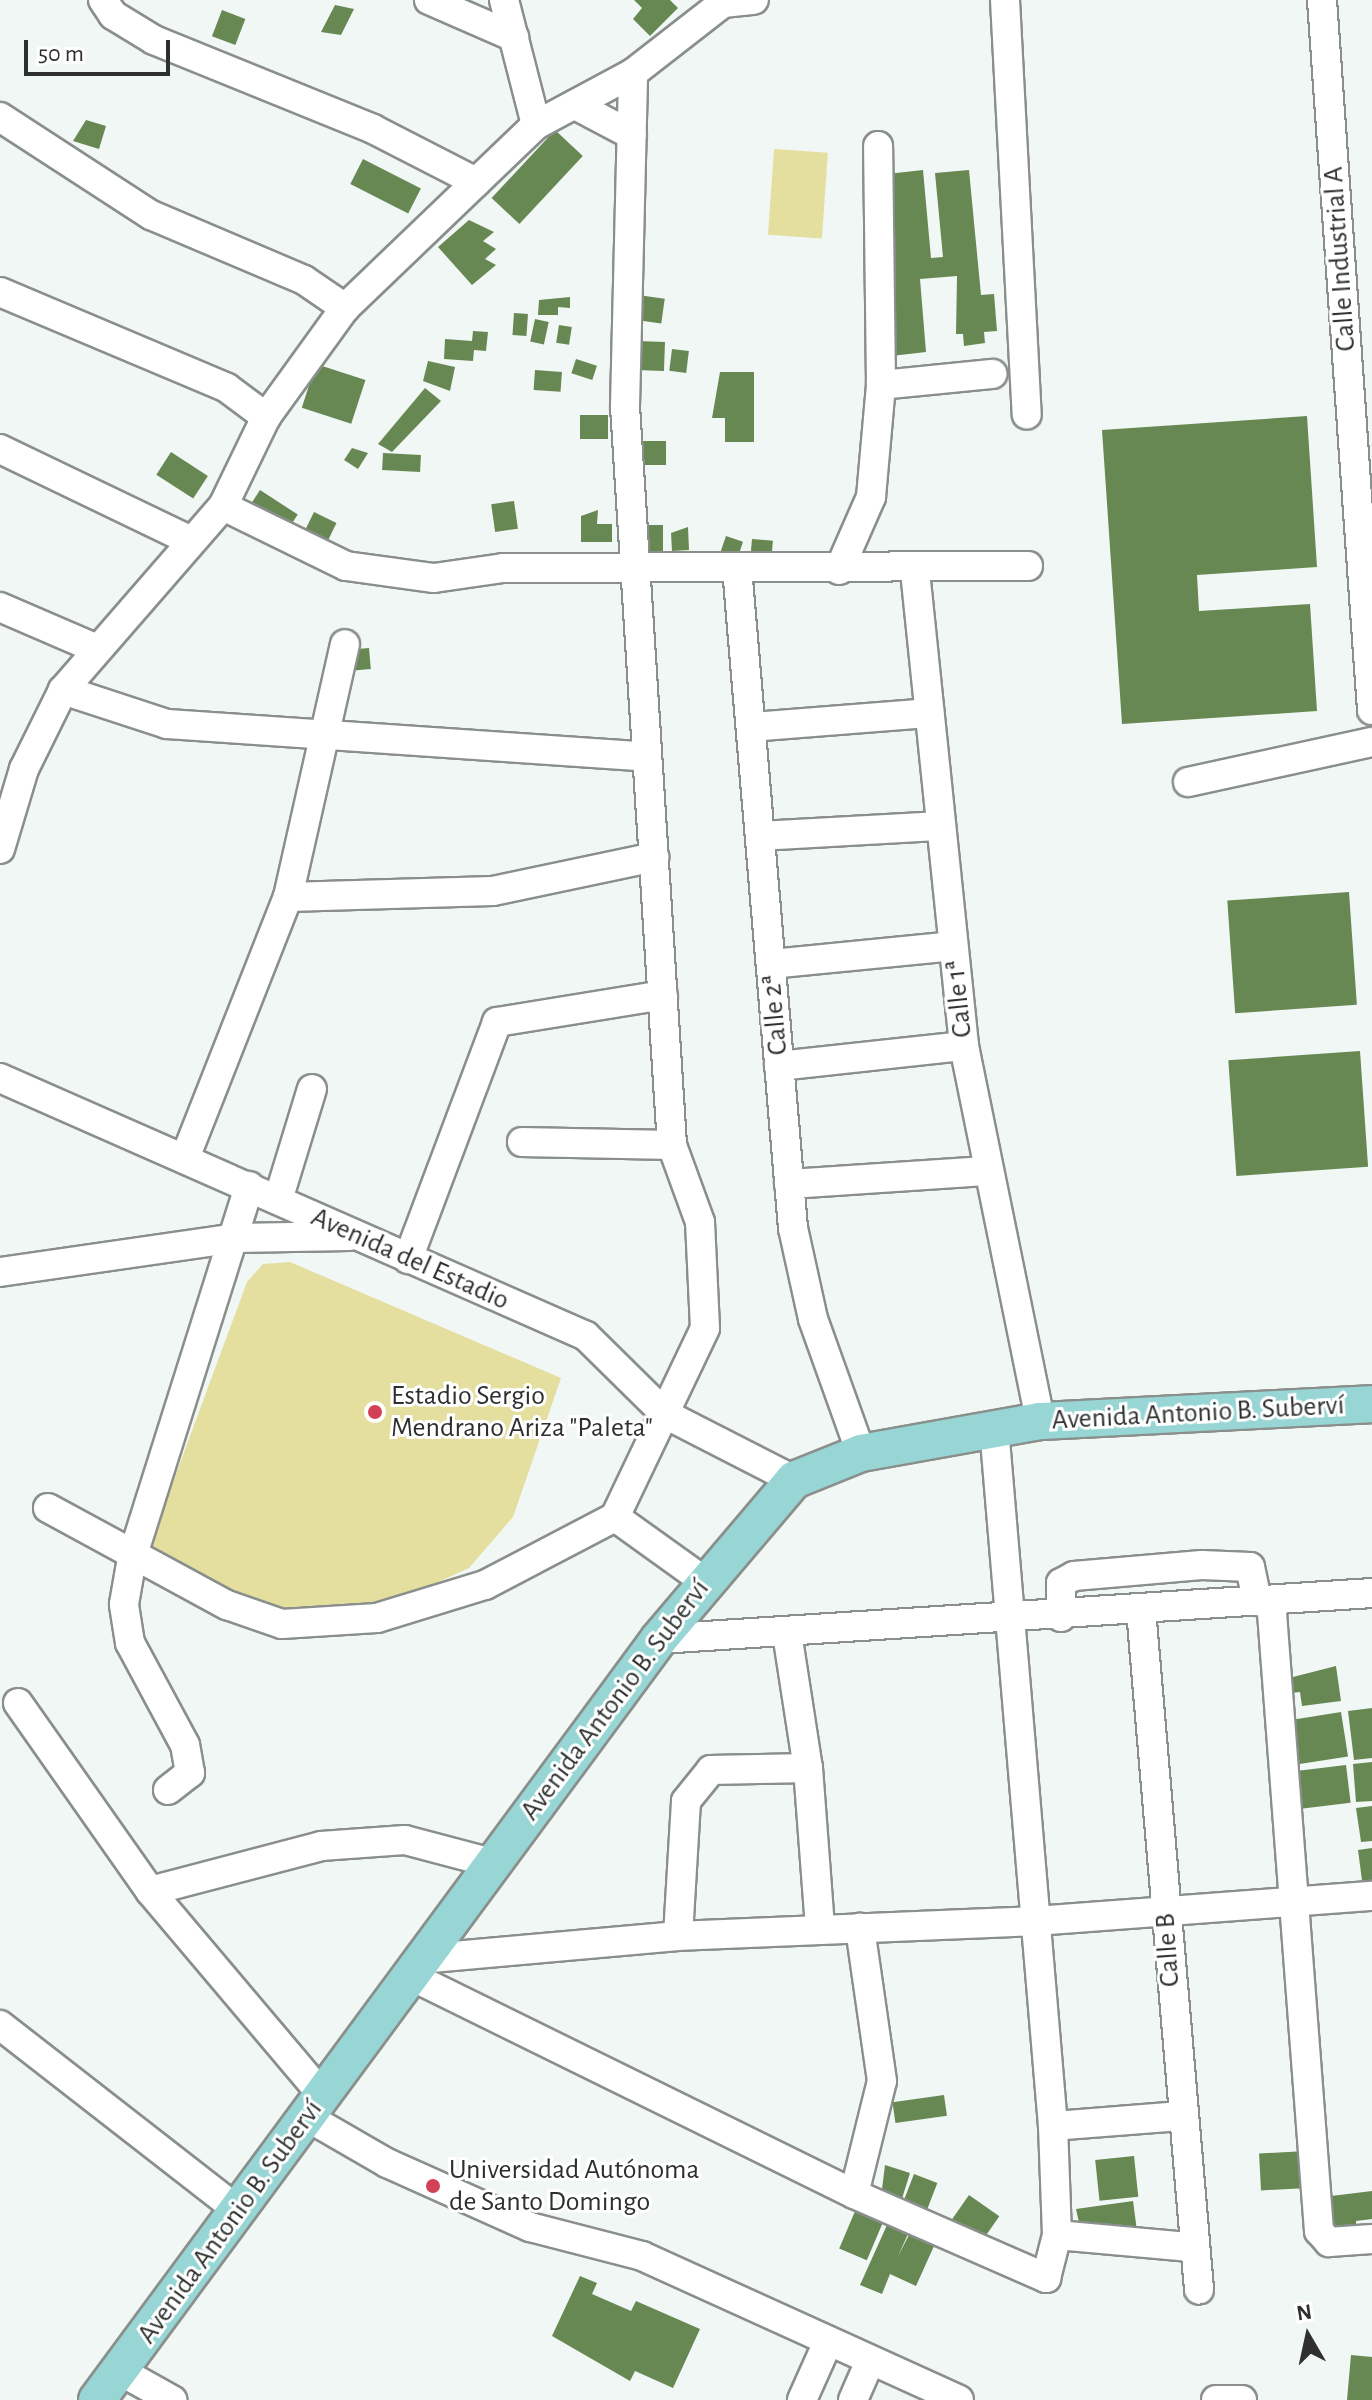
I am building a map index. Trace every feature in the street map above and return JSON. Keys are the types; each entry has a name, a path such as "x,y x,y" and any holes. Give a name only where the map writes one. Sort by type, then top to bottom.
{"main road":[{"name":"Avenida Antonio B. Suberví","path":"97,2400 659,1639 704,1581 794,1480 861,1453 1040,1421 1372,1404"}],"street":[{"path":"103,0 113,15 154,40 373,129 476,182"},
{"path":"429,0 514,37"},
{"path":"504,0 536,125"},
{"path":"0,849 12,764 63,690 223,506 266,417 345,308 536,125 633,73 721,2 754,0"},
{"path":"1005,0 1027,414"},
{"name":"Calle Industrial A","path":"1322,0 1372,710"},
{"path":"48,1508 132,1558 282,1624 361,1620 485,1585 615,1517 705,1328 700,1222 672,1145 645,757 640,570 625,406 633,73"},
{"path":"575,105 632,135"},
{"path":"0,117 151,215 304,280 345,308"},
{"path":"839,570 871,497 881,385 878,146"},
{"path":"0,292 227,388 266,417"},
{"path":"881,385 992,374"},
{"path":"0,449 191,541"},
{"path":"223,506 346,566 434,578 503,568 915,571 1028,566"},
{"name":"Calle 2ª","path":"737,568 789,1184 813,1319 861,1453"},
{"name":"Calle 1ª","path":"915,571 964,1046 1040,1421"},
{"path":"0,607 97,649"},
{"path":"185,1158 288,897 345,644"},
{"path":"63,690 167,724 645,757"},
{"path":"751,727 929,713"},
{"path":"1188,782 1372,742"},
{"path":"760,836 941,826"},
{"path":"288,897 493,891 654,857"},
{"path":"771,964 953,946"},
{"path":"408,1259 497,1022 663,995"},
{"path":"779,1066 964,1046"},
{"name":"Avenida del Estadio","path":"0,1078 586,1336 665,1414 794,1480"},
{"path":"278,1200 312,1089"},
{"path":"522,1142 672,1145"},
{"path":"789,1184 987,1171"},
{"path":"168,1790 190,1773 185,1745 130,1643 124,1604 132,1558 236,1238 249,1186"},
{"path":"0,1272 236,1238 354,1236"},
{"path":"414,1967 854,2194 1040,2281 1051,2270 1057,2235 1053,2126 994,1428"},
{"path":"615,1517 704,1581"},
{"path":"1061,1617 1061,1583 1074,1576 1202,1565 1250,1567 1264,1600 1299,1903 1319,2231 1329,2242 1372,2239"},
{"path":"659,1639 1011,1622 1372,1593"},
{"name":"Calle B","path":"1141,1610 1190,2247 1199,2290"},
{"path":"787,1633 808,1768 820,1927"},
{"path":"18,1703 150,1891 316,2107 516,2221 642,2256 959,2400"},
{"path":"678,1936 686,1801 711,1770 808,1768"},
{"path":"150,1891 321,1846 405,1840 492,1863"},
{"path":"414,1967 678,1936 820,1927 1036,1921 1372,1896"},
{"path":"854,2194 882,2081 860,1928"},
{"path":"0,2025 239,2211"},
{"path":"1053,2126 1180,2116"},
{"path":"1057,2235 1190,2247"},
{"path":"802,2400 828,2342"},
{"path":"853,2400 870,2361"},
{"path":"120,2371 172,2400"},
{"path":"1216,2400 1242,2400"}],"shaded area":[{"path":"774,149 828,153 822,239 768,235"},
{"name":"Estadio Sergio Mendrano Ariza \"Paleta\"","path":"290,1262 561,1378 513,1517 469,1568 383,1607 285,1616 146,1555 247,1282 263,1264"}],"building":[{"path":"634,0 670,0 678,8 650,36 633,19 642,8"},
{"path":"335,5 354,9 341,35 321,32"},
{"path":"222,10 245,19 235,45 212,36"},
{"path":"86,120 106,126 99,149 73,141"},
{"path":"555,130 583,156 519,224 492,198"},
{"path":"363,159 421,189 408,213 350,184"},
{"path":"923,170 931,258 943,257 935,173 969,170 981,295 994,294 997,331 984,332 985,343 964,346 963,334 956,334 957,276 920,279 926,352 891,356 882,260 894,258 887,174"},
{"path":"469,220 494,232 483,241 496,249 485,259 496,265 472,285 438,247"},
{"path":"638,295 665,299 661,324 635,320"},
{"path":"570,297 570,308 558,307 558,315 538,315 539,300"},
{"path":"514,313 528,314 526,336 512,335"},
{"path":"535,319 549,322 544,344 530,341"},
{"path":"559,325 572,327 569,345 556,343"},
{"path":"473,331 488,332 486,351 474,350 473,361 444,359 445,339 472,341"},
{"path":"637,341 665,342 664,371 636,370"},
{"path":"672,349 689,351 686,373 669,371"},
{"path":"576,359 597,366 592,380 571,373"},
{"path":"428,361 455,367 450,391 423,381"},
{"path":"316,364 365,380 351,424 302,408"},
{"path":"535,370 562,372 561,392 534,390"},
{"path":"720,372 754,372 754,442 725,442 725,418 712,418"},
{"path":"425,388 441,401 392,452 378,444"},
{"path":"580,415 608,415 608,439 580,439"},
{"path":"1307,416 1317,567 1197,575 1199,611 1310,604 1317,711 1122,724 1102,430"},
{"path":"640,441 666,441 666,465 640,465"},
{"path":"352,448 368,453 358,469 344,460"},
{"path":"171,452 208,476 193,499 156,475"},
{"path":"383,453 421,455 420,472 382,470"},
{"path":"260,490 298,515 288,530 250,505"},
{"path":"514,501 518,529 495,532 491,504"},
{"path":"598,510 597,524 612,524 612,542 581,542 581,516"},
{"path":"314,512 336,523 324,549 301,538"},
{"path":"643,525 663,525 663,556 643,556"},
{"path":"688,527 689,550 672,551 671,533"},
{"path":"726,536 743,542 737,559 720,553"},
{"path":"752,539 773,541 771,559 750,557"},
{"path":"369,648 371,669 351,671 349,650"},
{"path":"1349,892 1357,1005 1235,1013 1227,901"},
{"path":"1360,1051 1368,1167 1236,1176 1228,1060"},
{"path":"1336,1666 1341,1701 1302,1706 1300,1692 1291,1693 1289,1678"},
{"path":"1372,1708 1372,1758 1354,1760 1348,1711"},
{"path":"1341,1712 1348,1756 1300,1764 1293,1720"},
{"path":"1372,1762 1372,1801 1356,1802 1353,1764"},
{"path":"1346,1765 1351,1803 1303,1809 1298,1771"},
{"path":"1372,1806 1372,1841 1361,1842 1356,1808"},
{"path":"1372,1848 1372,1887 1363,1888 1358,1850"},
{"path":"944,2095 947,2116 895,2123 893,2102"},
{"path":"1306,2151 1308,2188 1261,2190 1259,2153"},
{"path":"1134,2156 1138,2197 1099,2201 1095,2160"},
{"path":"885,2165 910,2173 900,2205 882,2189"},
{"path":"914,2174 937,2183 924,2217 901,2208"},
{"path":"1372,2191 1372,2219 1356,2221 1357,2231 1328,2234 1331,2196"},
{"path":"969,2195 999,2216 981,2242 951,2221"},
{"path":"1133,2201 1137,2231 1081,2232 1076,2209"},
{"path":"856,2209 884,2221 867,2260 839,2249"},
{"path":"887,2225 908,2234 898,2256 909,2235 934,2246 916,2286 890,2274 882,2294 860,2285"},
{"path":"580,2276 597,2283 592,2294 631,2311 636,2301 700,2329 673,2388 635,2371 630,2381 552,2336"},
{"path":"1351,2355 1372,2357 1372,2400 1347,2400"}],"place":[{"name":"Estadio Sergio Mendrano Ariza \"Paleta\"","path":"375,1412"},
{"name":"Universidad Autónoma de Santo Domingo","path":"433,2186"}]}
